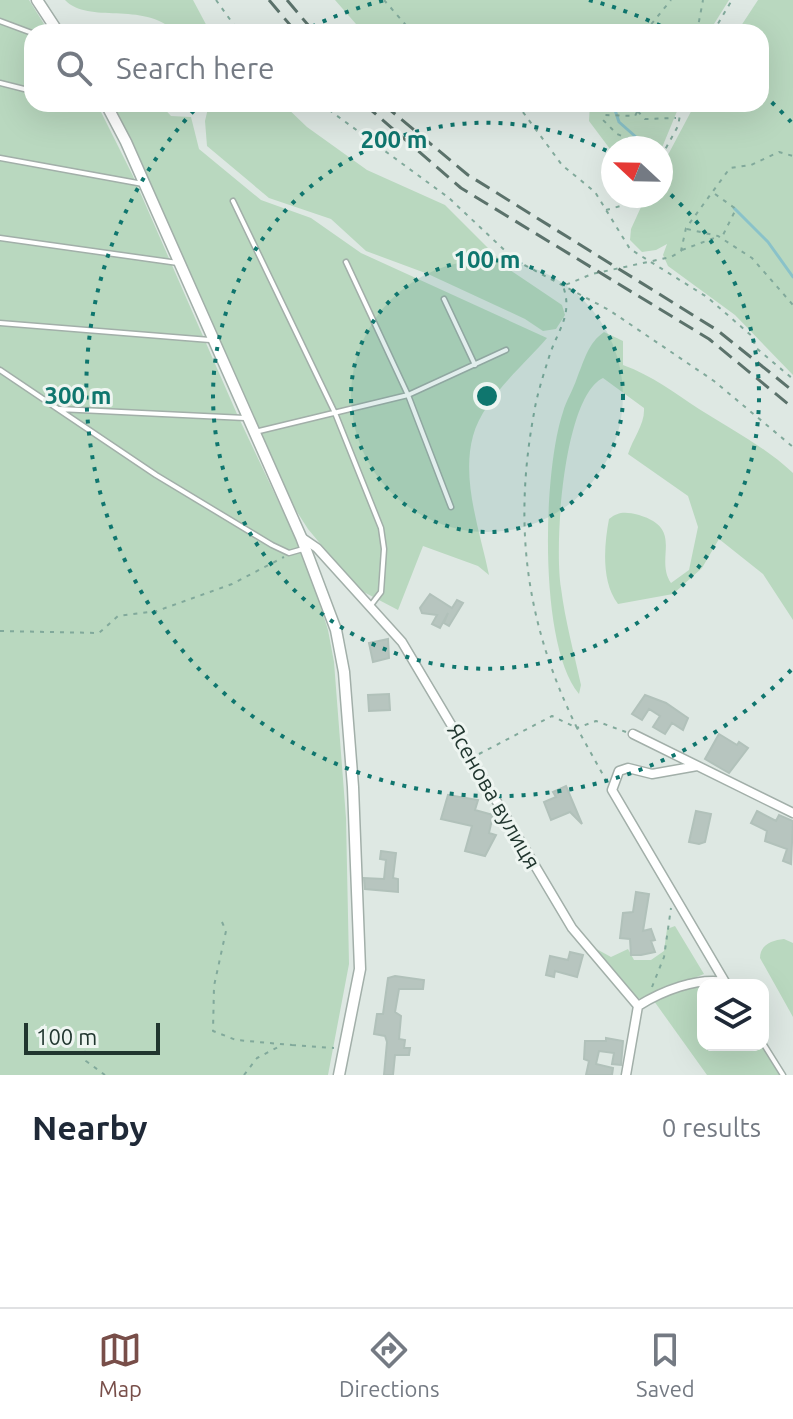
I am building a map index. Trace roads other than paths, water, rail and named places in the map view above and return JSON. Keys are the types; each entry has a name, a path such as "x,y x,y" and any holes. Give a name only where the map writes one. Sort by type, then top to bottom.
{"street":[{"path":"37,0 51,24"},
{"path":"108,112 145,184 336,630 344,672 353,787 360,969 344,1072"},
{"name":"Ясенова вулиця","path":"300,546 317,548 402,642 572,928 638,1006"},
{"path":"633,734 793,813"},
{"path":"697,766 652,774 628,768 619,771 612,790 723,979"},
{"path":"626,1075 638,1006 697,983"}],"lane":[{"path":"0,21 24,30"},
{"path":"0,83 24,89"},
{"path":"0,158 145,184"},
{"path":"233,201 335,413 381,528 384,549 381,592 370,607"},
{"path":"0,238 178,263"},
{"path":"346,262 408,395 451,507"},
{"path":"444,299 475,365"},
{"path":"0,323 213,340"},
{"path":"253,433 408,395 506,350"},
{"path":"0,370 272,545 289,553 300,546"},
{"path":"57,409 245,418"},
{"path":"768,1051 783,1075"}],"waterway":[{"path":"616,112 619,122 635,136"},
{"path":"734,208 768,242 793,277"}],"railway":[{"path":"269,0 289,24"},
{"path":"287,0 307,24"},
{"path":"373,112 461,188 709,339 793,408"},
{"path":"393,112 468,175 717,330 793,391"}]}
